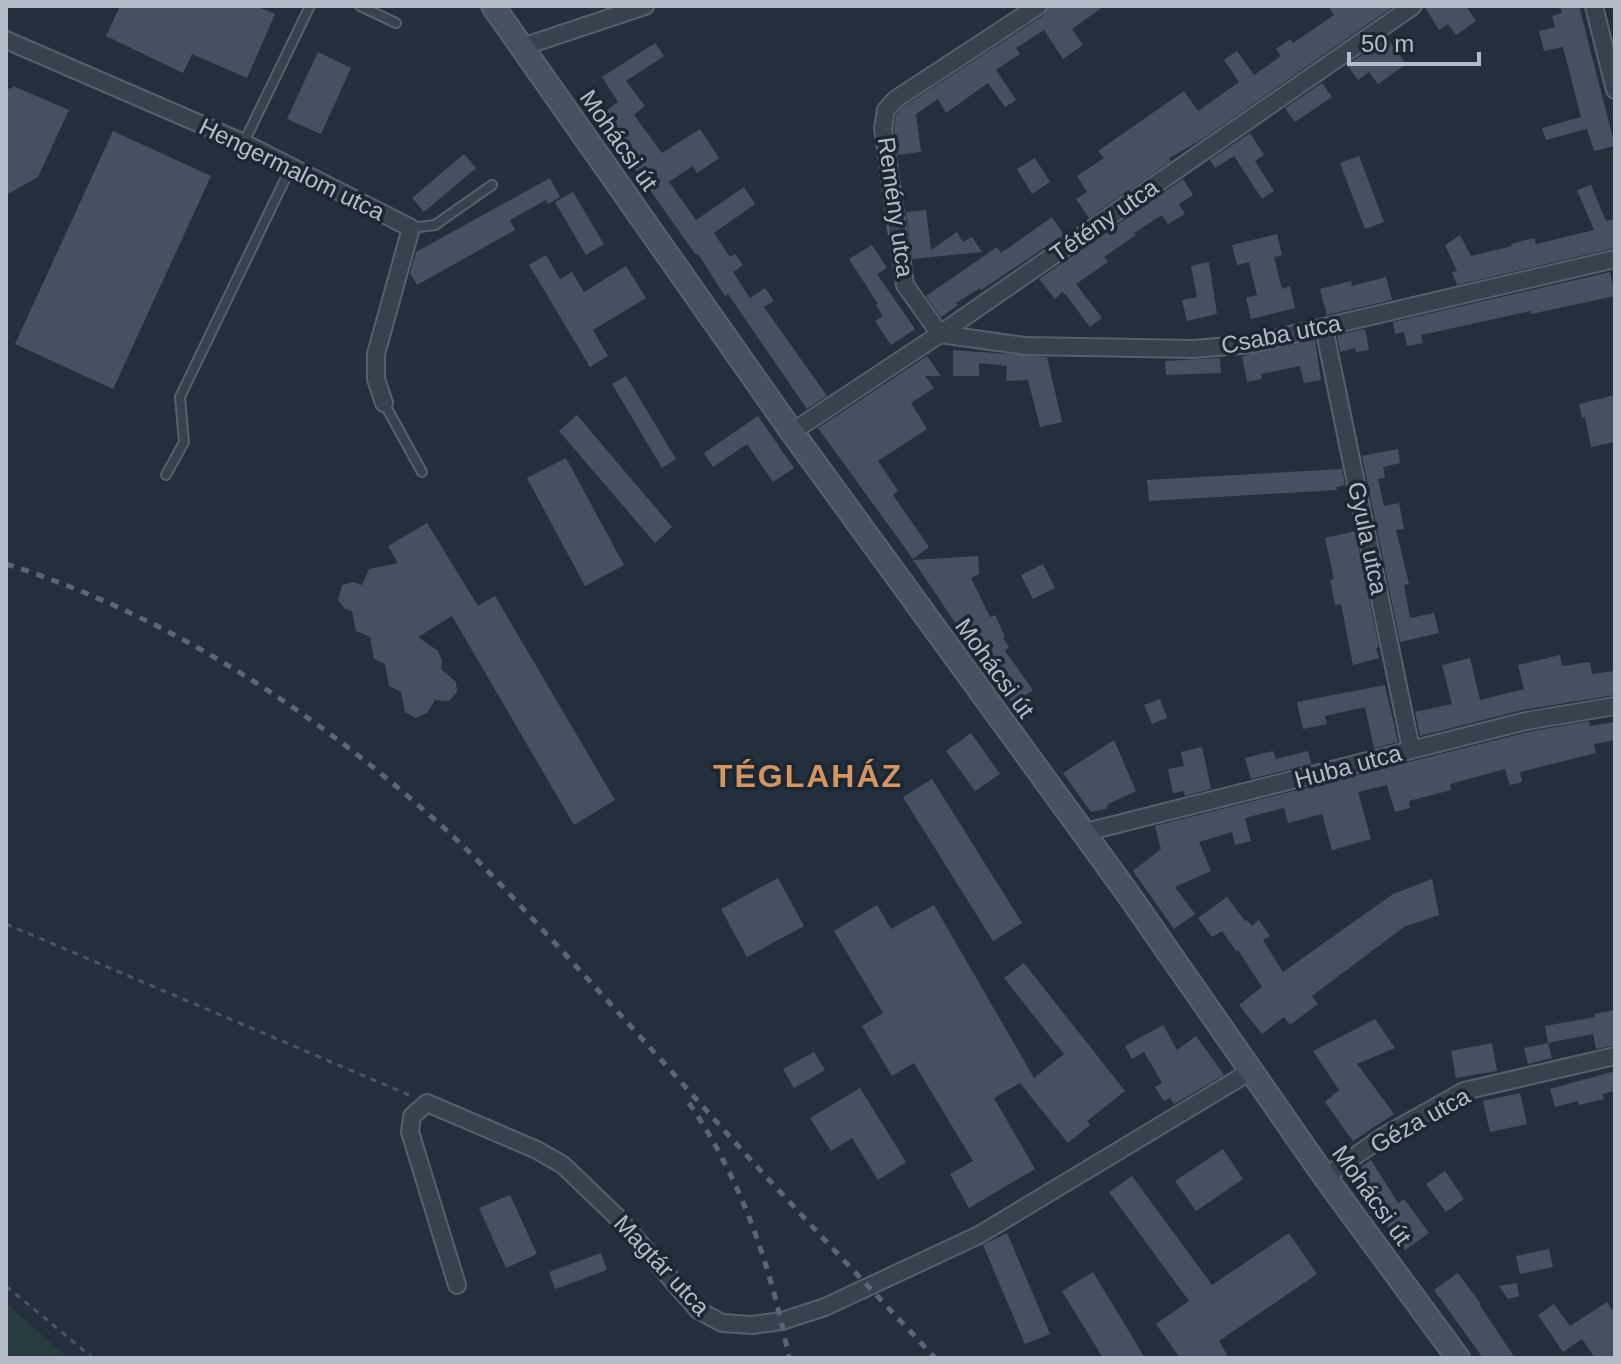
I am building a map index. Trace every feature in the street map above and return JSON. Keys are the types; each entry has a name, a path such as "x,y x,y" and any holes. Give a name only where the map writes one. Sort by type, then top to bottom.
{"main road":[{"name":"Mohácsi út","path":"493,6 792,432 1126,891 1325,1177 1458,1358"}],"street":[{"path":"522,47 645,6"},
{"name":"Remény utca","path":"940,334 905,285 883,128 886,110 896,99 1038,6"},
{"name":"Tétény utca","path":"792,432 940,334 1413,6"},
{"path":"1594,6 1615,90"},
{"name":"Hengermalom utca","path":"6,40 244,143 411,228 376,354 376,379 384,403"},
{"name":"Csaba utca","path":"940,334 1025,346 1194,349 1252,344 1615,259"},
{"name":"Gyula utca","path":"1324,328 1411,749"},
{"name":"Huba utca","path":"1082,833 1526,721 1615,706"},
{"name":"Géza utca","path":"1325,1177 1384,1136 1464,1091 1615,1056"},
{"name":"Magtár utca","path":"427,1103 537,1150 563,1165 617,1217 698,1310 722,1323 752,1325 782,1321 825,1307 979,1235 1251,1071"},
{"path":"427,1103 412,1116 410,1132 457,1285"}],"lane":[{"path":"244,143 310,6"},
{"path":"360,6 396,23"},
{"path":"166,475 184,442 180,397 291,166"},
{"path":"411,228 435,225 492,185"},
{"path":"384,403 422,472"}],"path":[{"path":"6,924 427,1103"},
{"path":"6,1286 93,1358"}],"green space":[{"path":"6,1303 68,1358 6,1358"}],"building":[{"path":"120,6 256,6 275,14 247,78 192,54 183,73 106,36"},
{"path":"1049,6 1104,6 1072,29 1083,45 1063,59 1044,30 1016,48 1020,54 996,70 1016,100 1005,107 988,83 946,113 938,99 916,114 921,152 898,155 894,128 896,115 903,107 1044,15"},
{"path":"1328,6 1394,6 1198,142 1169,158 1171,161 1089,218 1076,199 1087,192 1077,176 1104,158 1098,151 1184,91 1198,111 1239,82 1224,60 1237,51 1254,75 1281,56 1276,49 1290,39 1293,43 1334,15"},
{"path":"1424,6 1466,6 1476,21 1456,35 1448,24 1439,30"},
{"path":"1560,6 1579,6 1615,146 1594,151 1587,129 1546,140 1542,128 1581,117 1563,47 1544,51 1539,31 1555,27 1552,16 1562,13"},
{"path":"1387,38 1406,64 1378,84 1369,72 1358,80 1347,65"},
{"path":"655,43 664,56 626,81 645,106 634,115 662,153 700,129 719,158 697,173 693,166 669,182 696,220 744,187 755,204 714,233 730,257 735,254 743,265 733,272 750,298 765,288 774,301 764,307 827,396 807,409 728,294 725,296 598,117 618,102 602,77"},
{"path":"318,52 351,68 321,134 287,119"},
{"path":"1322,83 1332,97 1295,122 1285,108"},
{"path":"13,86 69,110 38,177 6,195 6,87 11,89"},
{"path":"113,131 211,176 113,389 15,344"},
{"path":"1250,133 1264,155 1255,161 1274,191 1262,199 1234,156 1215,168 1210,160"},
{"path":"464,154 476,168 424,212 412,198"},
{"path":"1359,156 1384,222 1365,229 1340,163"},
{"path":"1035,158 1050,182 1032,194 1017,169"},
{"path":"550,178 560,197 548,204 546,200 510,220 515,230 417,285 410,273 416,252"},
{"path":"1183,179 1193,195 1179,204 1185,214 1168,224 1162,215 1104,257 1108,262 1076,284 1102,318 1090,327 1066,295 1062,292 1055,299 1039,279"},
{"path":"1591,185 1606,221 1615,219 1615,248 1457,285 1452,272 1457,271 1445,245 1460,235 1471,256 1534,238 1536,244 1594,230 1577,190"},
{"path":"573,192 604,244 586,255 555,202"},
{"path":"926,210 931,250 957,232 963,242 972,237 982,252 912,259 906,212"},
{"path":"1052,217 1064,235 956,303 958,305 941,317 926,296 997,247 1001,253"},
{"path":"1277,234 1282,255 1274,257 1282,289 1290,286 1295,308 1251,319 1246,298 1257,295 1249,262 1237,265 1232,245"},
{"path":"872,245 887,268 877,274 915,329 891,345 875,321 883,316 878,304 849,259"},
{"path":"546,255 560,279 572,272 584,292 626,266 646,298 593,330 608,356 590,367 529,265"},
{"path":"1209,262 1217,314 1187,321 1182,300 1197,297 1191,266"},
{"path":"1610,272 1615,296 1421,335 1423,343 1407,346 1404,332 1395,334 1393,322"},
{"path":"1386,277 1392,300 1327,315 1320,289 1351,281 1352,286"},
{"path":"1365,329 1369,350 1356,352 1355,348 1340,352 1337,335"},
{"path":"1315,340 1321,380 1304,383 1300,366 1261,374 1262,379 1247,382 1242,356"},
{"path":"953,350 1047,357 1062,422 1040,427 1028,380 1006,381 1007,366 979,363 979,376 953,376"},
{"path":"927,356 941,376 925,376 934,388 911,403 927,429 878,461 898,491 893,495 929,547 913,559 818,428"},
{"path":"1220,358 1221,373 1166,375 1165,361"},
{"path":"626,376 676,459 662,468 612,384"},
{"path":"1615,395 1615,442 1591,447 1579,404"},
{"path":"577,415 672,527 655,543 559,431"},
{"path":"758,416 794,468 773,482 747,444 713,467 704,453"},
{"path":"1398,449 1400,463 1383,467 1385,478 1378,479 1384,506 1399,503 1404,529 1396,530 1409,584 1404,585 1410,618 1434,613 1439,633 1400,642 1362,456"},
{"path":"566,458 624,565 585,586 527,478"},
{"path":"1342,469 1345,485 1336,487 1337,490 1149,501 1147,480"},
{"path":"427,523 478,606 495,596 615,800 574,825 452,616 418,637 438,651 441,669 456,682 457,692 449,701 435,700 427,713 416,718 405,712 401,692 389,686 385,664 374,659 370,637 356,631 352,611 345,609 338,600 342,585 353,582 362,585 369,569 398,563 388,546"},
{"path":"1355,531 1379,658 1353,665 1341,604 1335,605 1330,580 1334,579 1325,538"},
{"path":"978,556 979,574 971,578 990,617 995,615 1009,647 1005,651 1033,690 1013,704 913,560"},
{"path":"1043,564 1055,588 1033,599 1021,575"},
{"path":"1560,655 1562,666 1590,662 1592,674 1615,671 1615,695 1523,710 1420,736 1415,712 1452,704 1442,665 1470,658 1480,700 1524,689 1518,665"},
{"path":"1385,685 1398,742 1374,748 1365,707 1325,716 1327,724 1303,729 1297,702"},
{"path":"1160,699 1167,718 1152,724 1144,705"},
{"path":"1589,721 1590,726 1615,722 1615,740 1594,744 1596,753 1520,772 1522,782 1510,785 1505,769 1450,784 1451,790 1409,801 1410,808 1395,812 1387,785 1358,792 1371,839 1332,850 1322,814 1288,823 1284,808 1245,818 1251,841 1235,845 1232,832 1199,842 1211,871 1175,887 1195,914 1174,929 1133,871 1161,849 1155,826 1528,732"},
{"path":"971,733 1000,774 975,791 946,751"},
{"path":"1114,740 1136,791 1108,804 1106,809 1091,812 1063,773"},
{"path":"1202,747 1211,789 1185,796 1184,791 1173,793 1168,769 1184,766 1181,752"},
{"path":"1273,751 1276,759 1308,751 1311,764 1251,779 1245,758"},
{"path":"932,779 1022,923 993,941 903,797"},
{"path":"778,878 804,926 747,957 721,909"},
{"path":"1432,879 1439,915 1404,927 1312,996 1318,1004 1290,1025 1284,1017 1262,1034 1239,1005 1262,987 1222,931 1212,937 1198,918 1227,897 1245,921 1252,926 1259,920 1270,936 1263,940 1283,972 1393,894"},
{"path":"877,905 891,929 934,905 1034,1078 1064,1054 1004,978 1024,963 1125,1091 1087,1121 1090,1125 1068,1143 1020,1083 994,1098 1035,1169 969,1208 950,1174 973,1161 914,1063 892,1076 862,1026 883,1013 834,931"},
{"path":"1615,1010 1615,1045 1596,1049 1593,1034 1548,1043 1545,1026"},
{"path":"1375,1019 1395,1048 1357,1064 1394,1114 1353,1141 1325,1102 1339,1090 1313,1051"},
{"path":"1163,1025 1177,1050 1196,1036 1224,1075 1174,1104 1170,1098 1164,1101 1155,1087 1162,1083 1144,1052 1132,1059 1125,1046"},
{"path":"1492,1043 1497,1071 1456,1078 1451,1051"},
{"path":"1548,1043 1552,1058 1528,1064 1524,1048"},
{"path":"814,1052 825,1070 794,1088 783,1069"},
{"path":"1615,1071 1615,1091 1602,1094 1604,1099 1555,1107 1550,1089"},
{"path":"860,1088 906,1162 878,1180 852,1138 831,1151 810,1118"},
{"path":"1520,1093 1527,1124 1490,1132 1483,1101"},
{"path":"1223,1149 1243,1179 1196,1211 1175,1181"},
{"path":"1371,1160 1398,1203 1404,1199 1429,1233 1405,1250 1350,1174"},
{"path":"1445,1171 1464,1199 1446,1212 1426,1184"},
{"path":"1132,1176 1212,1285 1289,1233 1317,1274 1219,1341 1229,1358 1180,1358 1156,1324 1189,1301 1109,1192"},
{"path":"510,1195 537,1254 506,1268 479,1208"},
{"path":"1007,1233 1050,1334 1025,1344 983,1245"},
{"path":"1549,1249 1553,1267 1520,1274 1516,1256"},
{"path":"601,1253 607,1270 555,1289 549,1272"},
{"path":"1093,1272 1145,1358 1103,1358 1062,1291"},
{"path":"1458,1273 1515,1358 1483,1358 1434,1290"},
{"path":"1517,1283 1519,1296 1508,1299 1499,1286"},
{"path":"1607,1302 1615,1314 1615,1358 1595,1358 1582,1339 1563,1352 1538,1315 1554,1304 1570,1326"}],"railway":[{"path":"6,564 120,608 229,666 331,735 426,812 512,897 935,1358"},
{"path":"689,1103 708,1132 752,1225 773,1291 789,1358"}],"district":[{"name":"TÉGLAHÁZ","path":"808,776"}]}
